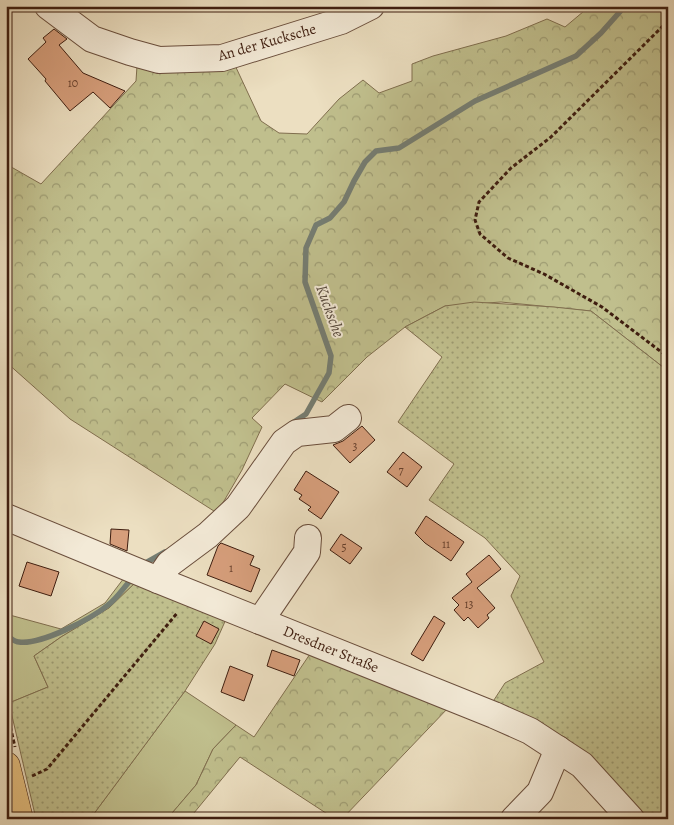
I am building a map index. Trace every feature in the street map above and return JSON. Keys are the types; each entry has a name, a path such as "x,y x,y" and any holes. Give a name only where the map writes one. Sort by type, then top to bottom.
{"main road":[{"path":"6,766 18,819"}],"street":[{"name":"An der Kucksche","path":"48,6 92,39 159,60 222,58 341,21 371,6"},
{"path":"158,580 169,564 208,535 238,507 284,442 297,433 334,429 348,418"},
{"name":"Dresdner Straße","path":"6,517 530,731 582,765 630,819"},
{"path":"260,621 307,552 308,538"},
{"path":"514,819 540,792 558,749"}],"path":[{"path":"668,21 551,137 511,168 480,202 474,220 480,234 508,258 544,274 602,307 668,357"},
{"path":"30,777 47,769 193,594"}],"green space":[{"path":"590,6 668,6 668,371 591,311 501,302 445,306 405,327 367,357 322,402 285,384 252,418 262,427 242,470 217,513 70,419 6,362 6,164 41,184 136,81 137,66 233,61 261,121 279,133 307,134 339,99 363,80 379,93 412,81 412,64 433,56 506,36 547,19 565,27"},
{"path":"474,302 591,311 668,371 668,819 639,819 492,703 505,683 544,662 511,596 520,576 485,538 429,500 454,464 398,422 442,357 405,327 445,306"},
{"path":"124,578 136,582 109,608 34,656 48,687 9,703 6,692 6,614 61,629 105,603"},
{"path":"136,582 227,617 215,644 185,691 90,819 36,819 9,703 48,687 34,656 109,608"},
{"path":"312,651 449,707 342,819 335,819 240,757 189,819 167,819 196,785 213,749 236,725 254,737"},
{"path":"185,691 236,725 213,749 196,785 167,819 90,819"}],"building":[{"path":"54,29 67,39 59,45 83,73 125,91 110,108 93,92 70,111 28,59 46,42 43,38"},
{"path":"362,426 375,440 350,463 333,445 343,441"},
{"path":"403,452 422,467 407,487 387,472"},
{"path":"306,471 339,492 321,519 308,510 311,507 299,499 302,495 294,490"},
{"path":"426,516 464,542 451,561 425,543 415,533"},
{"path":"111,529 129,530 127,551 110,544"},
{"path":"341,534 362,548 350,564 330,550"},
{"path":"221,543 254,556 250,565 260,569 251,592 207,575 218,546"},
{"path":"489,555 501,569 477,588 495,608 487,615 489,618 478,628 468,617 464,621 454,610 459,605 452,598 472,582 466,574"},
{"path":"27,562 59,572 51,596 19,586"},
{"path":"434,616 445,623 423,661 411,654"},
{"path":"204,621 219,629 211,644 196,636"},
{"path":"272,650 300,660 294,676 267,666"},
{"path":"230,666 253,675 244,701 221,692"}],"waterway":[{"name":"Kucksche","path":"291,424 306,414 329,373 331,356 305,282 306,248 316,225 330,218 344,202 365,162 376,151 399,148 475,101 576,56 601,33 625,6"},
{"name":"Kucksche","path":"142,565 165,552"},
{"name":"Kucksche","path":"6,627 9,637 18,642 28,642 52,635 78,624 100,611 114,600 129,582"}]}
